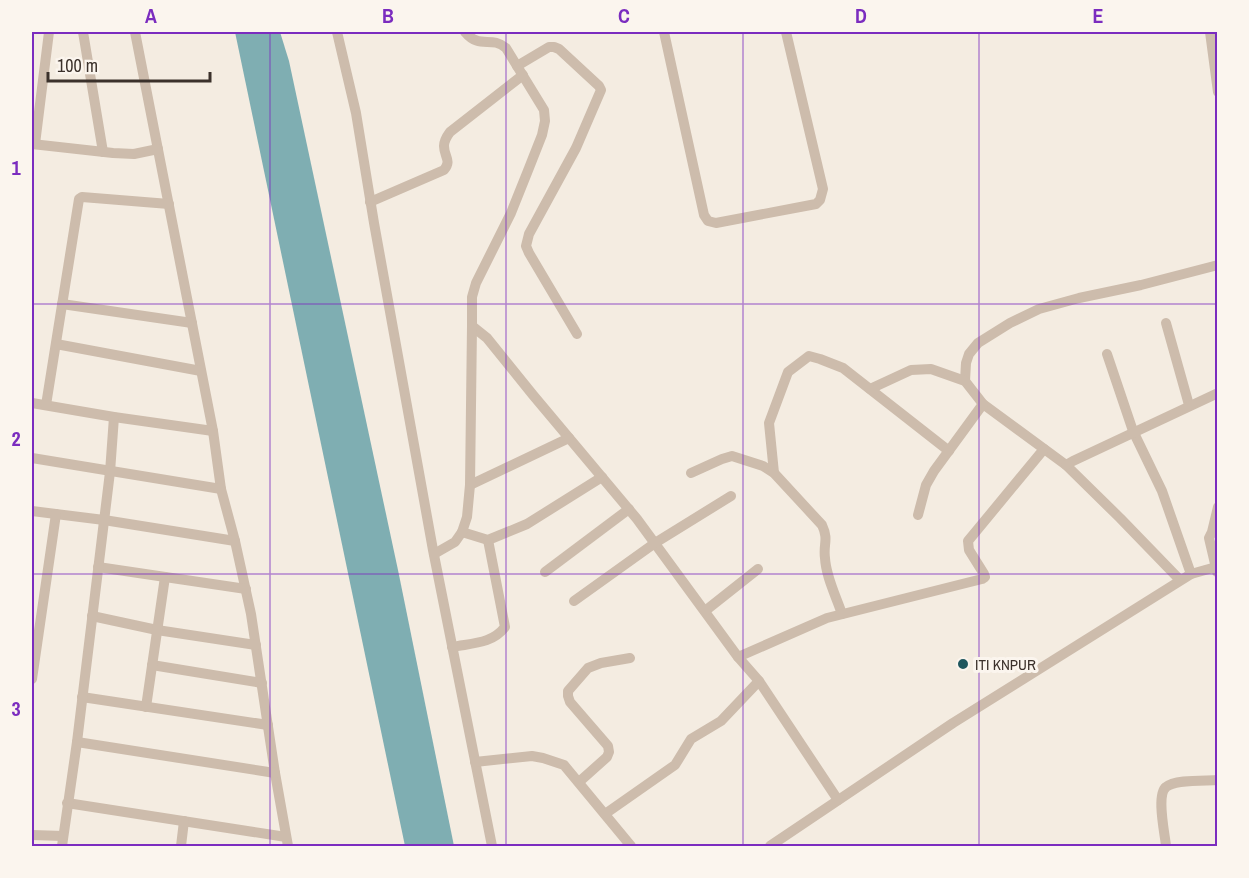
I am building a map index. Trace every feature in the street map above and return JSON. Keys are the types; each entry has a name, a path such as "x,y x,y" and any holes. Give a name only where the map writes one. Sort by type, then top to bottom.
{"street":[{"path":"49,32 33,144 134,154 158,149"},
{"path":"83,32 103,152"},
{"path":"67,803 184,821 287,842 251,614 221,489 213,431 135,32"},
{"path":"337,32 356,113 434,554 492,846"},
{"path":"434,554 454,542 462,532 467,517 470,485 472,297 476,283 511,213 542,135 545,121 544,110 506,48 496,41 480,42 470,38 465,32"},
{"path":"664,32 704,216 708,221 716,223 816,204 820,200 823,189 786,32"},
{"path":"1210,32 1218,92"},
{"path":"370,202 444,171 448,162 444,147 450,132 549,47 554,46 559,49 599,86 600,90 576,148 529,234 526,246 576,334"},
{"path":"46,405 79,199 82,197 169,204"},
{"path":"964,381 969,354 978,343 1010,323 1039,309 1218,265"},
{"path":"62,304 192,323"},
{"path":"1166,323 1189,405"},
{"path":"472,326 487,338 629,509 738,657 759,681 838,800"},
{"path":"56,344 201,371"},
{"path":"1107,354 1133,431 1162,491 1191,574"},
{"path":"774,473 769,423 788,372 809,356 843,369 949,451"},
{"path":"870,389 911,370 932,369 964,381 983,404 1066,465 1180,580"},
{"path":"1066,465 1133,431 1218,393"},
{"path":"32,403 213,431"},
{"path":"918,515 926,485 934,471 983,404"},
{"path":"32,835 63,841 110,472 114,417"},
{"path":"470,485 569,438"},
{"path":"738,657 827,618 985,577 969,550 968,541 1044,449"},
{"path":"691,473 732,456 763,466 774,473 822,525 826,539 824,557 842,614"},
{"path":"32,458 221,489"},
{"path":"462,532 488,540 527,524 602,477"},
{"path":"574,601 655,543 731,495"},
{"path":"770,846 953,723 1180,580 1191,574 1217,570 1209,538 1215,530 1218,507"},
{"path":"545,572 629,509"},
{"path":"32,511 235,541"},
{"path":"32,679 56,514"},
{"path":"452,647 491,640 505,627 488,540"},
{"path":"98,567 246,589"},
{"path":"705,611 758,569"},
{"path":"146,707 165,577"},
{"path":"92,615 157,630 256,645"},
{"path":"579,782 607,758 609,753 608,746 570,702 568,691 588,669 601,663 630,658"},
{"path":"152,665 261,683"},
{"path":"605,814 675,765 691,739 721,721 759,681"},
{"path":"82,697 268,725"},
{"path":"77,742 275,773"},
{"path":"475,762 532,756 564,765 631,846"},
{"path":"1166,846 1161,801 1166,787 1174,783 1218,780"},
{"path":"181,846 184,821"}],"water":[{"path":"235,32 280,32 289,61 398,570 454,846 405,846"}],"place":[{"name":"ITI KNPUR","path":"963,664"}]}
